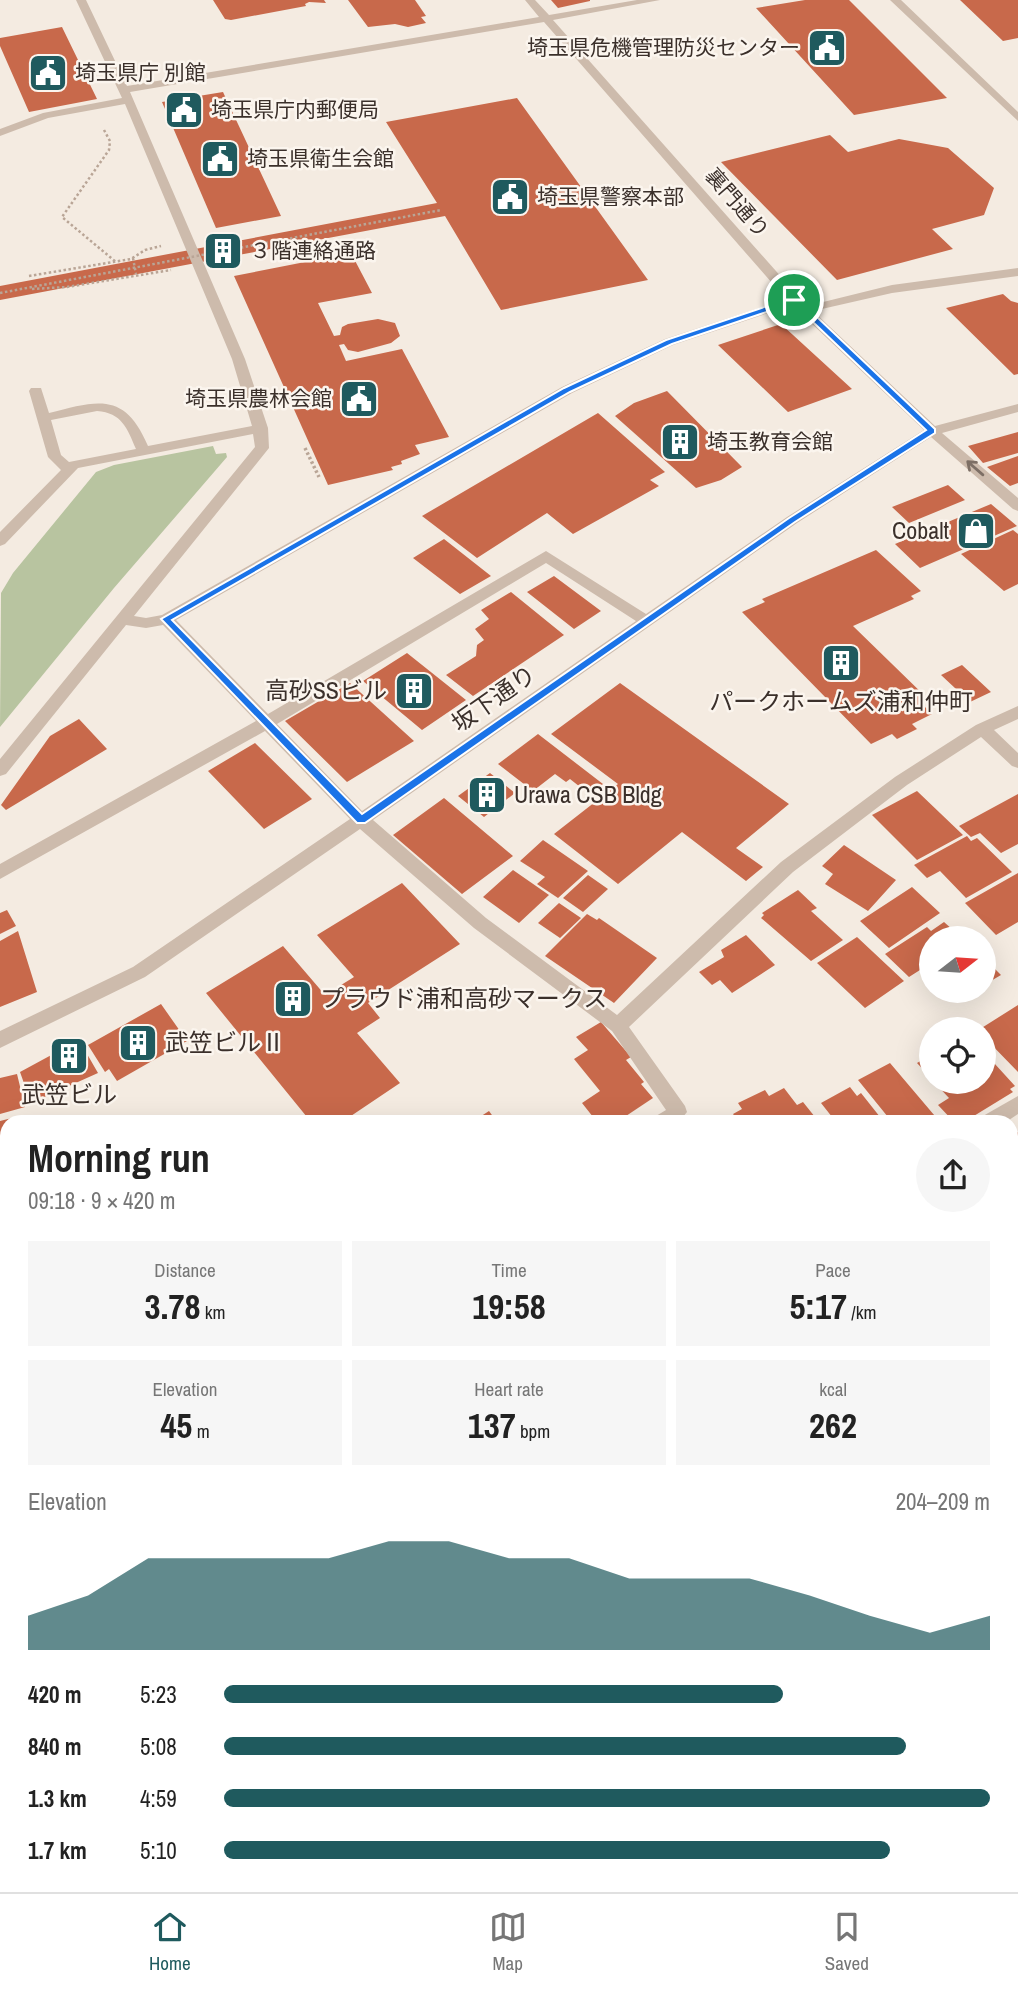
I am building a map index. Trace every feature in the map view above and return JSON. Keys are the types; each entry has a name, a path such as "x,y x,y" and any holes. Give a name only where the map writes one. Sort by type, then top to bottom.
{"street":[{"path":"0,769 125,620 262,448 259,414 190,240 82,0"},
{"name":"裏門通り","path":"530,0 799,305 932,431 1018,506"},
{"path":"0,133 32,119 127,95 655,0"},
{"path":"895,0 1018,118"},
{"path":"1004,104 1018,102"},
{"path":"125,620 146,623 166,619 567,390 669,342 799,305 1018,272"},
{"path":"36,391 55,457 68,469"},
{"name":"坂下通り","path":"0,1040 139,972 792,520 932,431 1018,408"},
{"path":"44,418 77,411 114,409 126,416 143,450"},
{"path":"0,541 68,469 84,461 261,428"},
{"path":"0,872 266,723 546,556 646,621"},
{"path":"166,619 361,820 480,923 618,1026 674,1115"},
{"path":"618,1026 787,867 901,781 982,729 1018,712"},
{"path":"982,729 1018,762"},
{"path":"1001,1115 1018,1104"}],"path":[{"path":"101,125 111,144 109,154 88,180 74,205 62,217 116,262"},
{"path":"0,293 441,210"},
{"path":"29,276 116,262 145,250 172,244"},
{"path":"133,257 136,274"},
{"path":"32,289 74,288 136,274 182,269"},
{"path":"305,449 319,477"}],"green space":[{"path":"213,446 216,454 226,453 227,457 114,588 0,727 1,593 13,573 96,472 114,465"}],"building":[{"path":"213,0 324,0 326,3 309,2 306,6 231,20 225,19"},
{"path":"348,0 415,0 426,16 421,17 426,23 408,27 395,24 368,27"},
{"path":"551,0 590,0 590,1 558,8"},
{"path":"805,0 849,0 947,98 854,115 756,8"},
{"path":"960,0 1018,0 1018,38 1003,41"},
{"name":"埼玉県庁 別館","path":"62,27 97,99 29,112 0,46 0,38"},
{"name":"埼玉県衛生会館","path":"223,92 281,216 216,228 162,102"},
{"path":"517,98 648,280 501,310 445,216 0,300 0,286 437,203 386,122"},
{"path":"830,135 848,152 899,139 948,148 994,188 984,215 932,229 953,249 837,280 721,162"},
{"name":"埼玉県農林会館","path":"351,253 372,293 318,303 334,336 340,335 342,327 348,324 378,319 395,323 400,336 391,343 358,352 348,350 344,344 339,345 346,361 402,349 449,437 415,445 420,454 401,461 402,464 391,467 393,470 328,485 234,276"},
{"path":"1003,294 1018,303 1018,374 1014,375 946,308"},
{"path":"781,324 852,389 788,412 718,345"},
{"name":"埼玉教育会館","path":"667,391 742,467 721,480 696,488 615,416 634,403"},
{"path":"598,413 665,472 650,480 659,486 573,534 547,513 477,558 422,516"},
{"path":"1018,432 1018,453 983,463 968,446"},
{"path":"1018,456 1018,483 1010,486 987,467"},
{"path":"948,485 965,500 909,523 892,507"},
{"path":"991,504 1017,526 920,568 895,544"},
{"path":"1013,530 1018,534 1018,584 1004,591 961,554"},
{"path":"444,539 491,576 460,594 413,558"},
{"name":"パークホームズ浦和仲町","path":"876,550 921,591 911,596 914,599 853,626 929,700 921,703 932,714 912,724 917,729 897,739 892,734 871,744 742,612 765,602 762,599"},
{"path":"554,576 601,611 574,629 527,592"},
{"path":"511,592 564,635 473,696 446,675 476,656 477,645 484,640 475,629 489,619 481,610"},
{"name":"高砂SSビル","path":"407,653 466,700 422,730 363,681"},
{"path":"962,665 991,692 970,702 941,675"},
{"path":"350,683 414,741 347,782 285,721"},
{"path":"620,683 789,804 736,848 763,867 746,881 682,832 618,884 554,834 618,784 551,734"},
{"path":"79,719 107,749 6,810 1,805 50,736"},
{"path":"538,734 603,784 589,794 570,779 566,782 555,774 533,791 498,764"},
{"path":"255,743 312,799 264,829 208,771"},
{"name":"Urawa CSB Bldg","path":"490,773 515,793 484,817 458,796"},
{"path":"917,791 963,835 917,860 872,815"},
{"path":"1018,794 1018,844 1001,853 980,833 971,837 959,826"},
{"path":"444,798 513,856 462,894 393,835"},
{"path":"967,836 971,841 977,838 1012,872 966,898 940,871 927,878 914,865"},
{"path":"543,840 588,871 558,898 537,884 545,877 520,861"},
{"path":"844,845 896,880 868,911 825,884 833,874 822,866"},
{"path":"513,870 549,895 519,923 483,897"},
{"path":"1018,873 1018,922 996,935 996,926 987,926 965,903"},
{"path":"588,875 608,889 583,912 563,898"},
{"name":"プラウド浦和高砂マークス","path":"402,883 460,944 368,1003 380,1018 357,1033 400,1083 352,1115 305,1115 206,993 283,946 325,995 354,977 317,935"},
{"path":"912,887 940,913 889,948 860,921"},
{"path":"798,890 817,908 811,911 843,940 811,961 761,918 764,915 762,913"},
{"path":"559,903 581,918 560,938 538,923"},
{"path":"7,910 16,926 0,934 0,913"},
{"path":"587,914 597,920 599,918 657,958 614,1003 545,956"},
{"path":"18,931 37,992 0,1007 0,941"},
{"path":"919,932 919,971 909,977 885,954"},
{"path":"746,935 775,965 732,993 720,980 712,985 699,972 724,957 721,950"},
{"path":"857,937 904,981 865,1008 817,963"},
{"name":"武笠ビルⅡ","path":"161,1004 187,1041 117,1081 109,1069 105,1072 88,1045"},
{"path":"1018,1005 1018,1072 996,1049 996,1019"},
{"path":"601,1022 631,1057 626,1060 653,1098 628,1115 591,1115 582,1103 600,1091 574,1059 588,1050 576,1037"},
{"name":"武笠ビル","path":"79,1040 98,1073 31,1103 20,1072"},
{"path":"890,1063 934,1115 886,1115 858,1080"},
{"path":"996,1065 1015,1086 1010,1089 1013,1092 975,1115 947,1115 938,1105 949,1098 945,1094 996,1094"},
{"path":"17,1074 25,1107 0,1114 0,1078"},
{"path":"850,1087 857,1096 861,1093 878,1115 830,1115 821,1103"},
{"path":"784,1088 797,1105 803,1102 813,1115 733,1114 742,1109 738,1103 765,1090 769,1096"}],"place":[{"name":"埼玉県危機管理防災センター","path":"827,48"},
{"name":"埼玉県庁 別館","path":"48,73"},
{"name":"埼玉県庁内郵便局","path":"184,110"},
{"name":"埼玉県衛生会館","path":"220,159"},
{"name":"埼玉県警察本部","path":"510,197"},
{"name":"３階連絡通路","path":"223,251"},
{"name":"埼玉県農林会館","path":"359,399"},
{"name":"埼玉教育会館","path":"680,442"},
{"name":"Cobalt","path":"976,531"},
{"name":"パークホームズ浦和仲町","path":"841,663"},
{"name":"高砂SSビル","path":"414,691"},
{"name":"Urawa CSB Bldg","path":"487,795"},
{"name":"プラウド浦和高砂マークス","path":"293,999"},
{"name":"武笠ビルⅡ","path":"138,1043"},
{"name":"武笠ビル","path":"69,1056"}],"route":[{"path":"794,300 932,431 792,520 361,820 166,619 567,390 669,342 794,300"}]}
